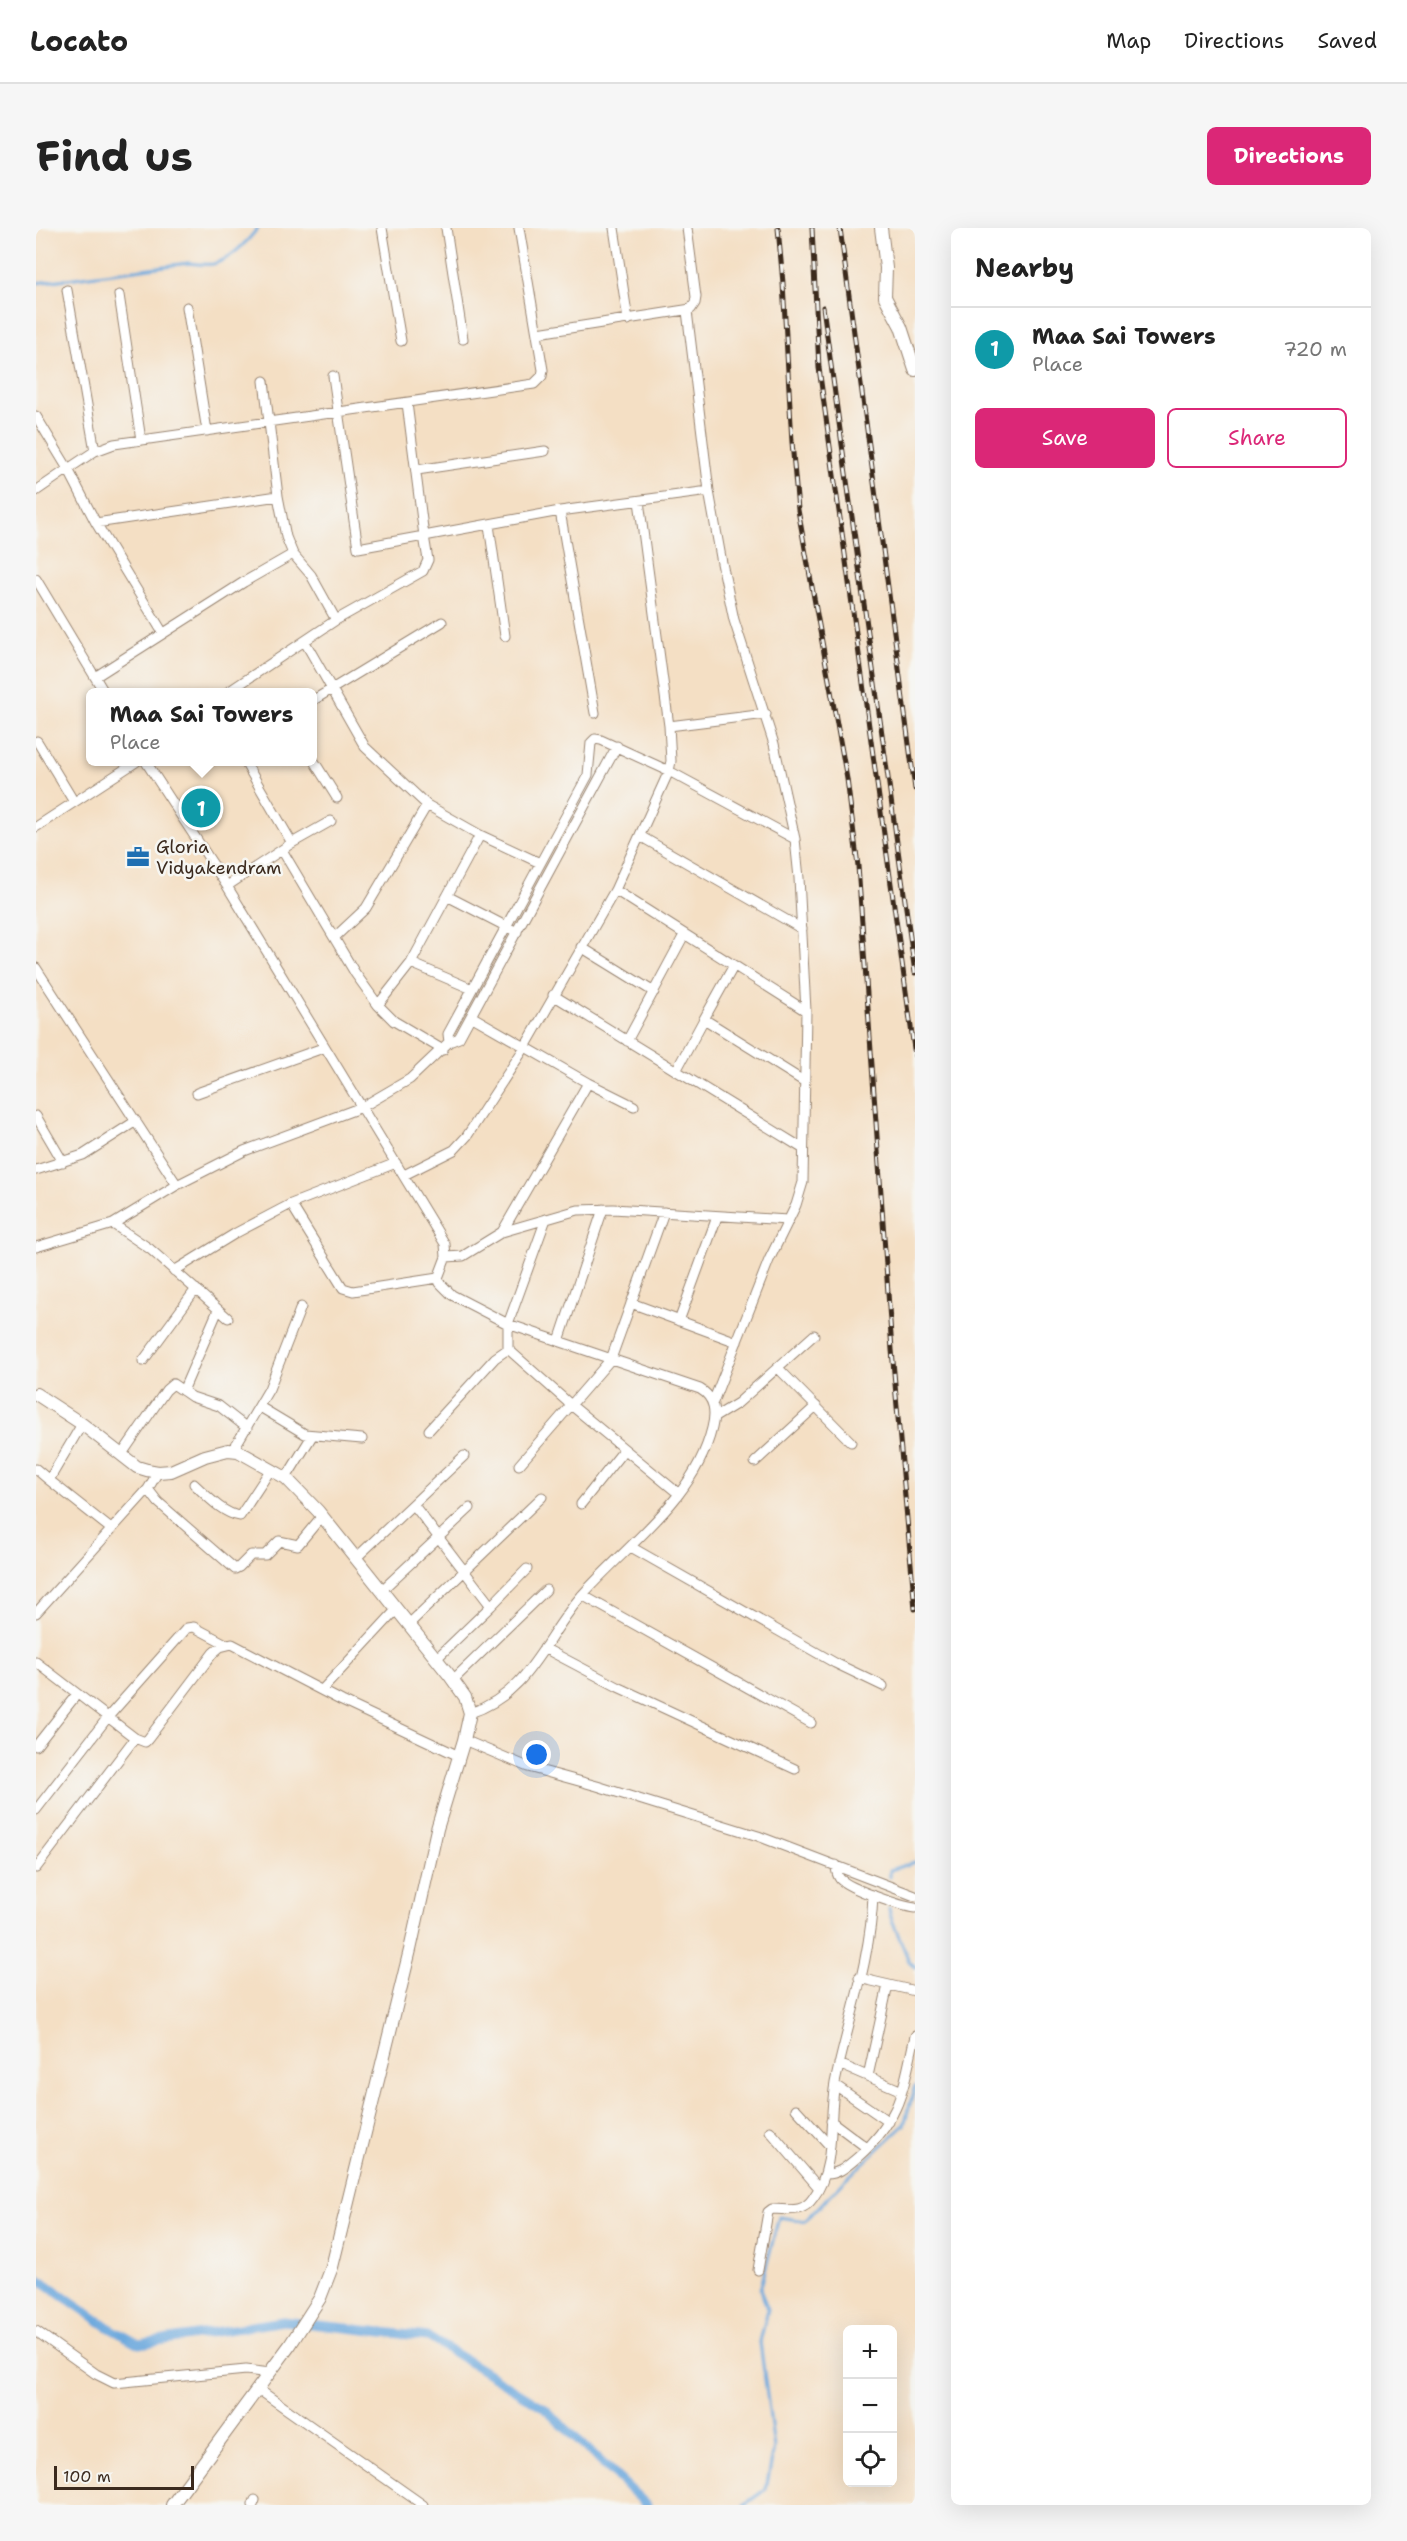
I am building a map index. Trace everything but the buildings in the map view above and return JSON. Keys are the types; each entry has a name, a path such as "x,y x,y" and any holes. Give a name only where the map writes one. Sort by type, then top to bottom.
{"street":[{"path":"382,228 401,341"},
{"path":"446,228 463,339"},
{"path":"36,491 95,452 114,444 534,384 542,376 543,369 519,228"},
{"path":"614,228 628,320"},
{"path":"538,333 687,311 695,303 696,297 687,228"},
{"path":"881,228 886,268 885,297 901,327 915,370"},
{"path":"67,290 95,452"},
{"path":"120,295 141,440"},
{"path":"187,306 207,431"},
{"path":"687,311 709,491 734,620 766,714 795,839 806,1011 803,1182 769,1260 713,1402"},
{"path":"333,376 358,548 560,511 709,491"},
{"path":"264,381 278,496 286,537 293,554 311,575 336,620"},
{"path":"236,688 336,620 423,571 428,560 407,403"},
{"path":"36,416 68,469 96,523 163,633"},
{"path":"417,470 544,451"},
{"path":"96,523 278,496"},
{"path":"404,1175 454,1150 460,1144 525,1047 615,890 669,771 671,761 669,726 639,501"},
{"path":"560,511 595,713"},
{"path":"489,525 505,636"},
{"path":"95,677 244,582 293,554"},
{"path":"36,579 101,688"},
{"path":"36,599 45,593"},
{"path":"317,698 442,622"},
{"path":"305,642 333,688 364,747 427,805 480,835 540,863"},
{"path":"669,726 766,714"},
{"path":"446,1046 448,1034 588,775 591,743 595,739 617,746 669,771 795,839"},
{"path":"36,741 74,802"},
{"path":"36,1247 113,1224 177,1185 244,1151 362,1107 410,1079 446,1046 459,1038 617,746"},
{"path":"36,827 130,766"},
{"path":"149,766 227,886 445,1244 446,1257 438,1278"},
{"path":"247,766 292,843"},
{"path":"317,766 336,798"},
{"path":"335,937 366,908 427,805"},
{"path":"227,886 292,843 331,821"},
{"path":"378,1005 411,963 480,835"},
{"path":"640,836 802,929"},
{"path":"282,850 355,973 378,1005 394,1021 446,1046"},
{"path":"615,890 733,967 806,1011"},
{"path":"447,896 517,932"},
{"path":"627,1041 684,935"},
{"path":"581,947 654,992"},
{"path":"411,963 472,989"},
{"path":"676,1071 733,967"},
{"path":"36,968 177,1185"},
{"path":"554,995 802,1148"},
{"path":"471,1016 588,1083 634,1106"},
{"path":"704,1019 805,1082"},
{"path":"197,1093 324,1048"},
{"path":"502,1232 588,1083"},
{"path":"36,1116 63,1162"},
{"path":"36,1170 83,1155 136,1121"},
{"path":"174,1271 236,1233 291,1204 396,1163"},
{"path":"291,1204 343,1288 353,1291 438,1278"},
{"path":"446,1257 463,1256 502,1232 578,1210 603,1209 788,1220"},
{"path":"559,1341 603,1209"},
{"path":"519,1465 611,1359 664,1212"},
{"path":"679,1321 717,1217"},
{"path":"546,1219 508,1324 508,1349 624,1450 679,1494"},
{"path":"113,1224 150,1249 228,1318"},
{"path":"438,1278 452,1295 508,1324 700,1389 710,1395 715,1417 701,1460 679,1494 631,1547 582,1595 516,1687 486,1707 470,1713"},
{"path":"143,1361 196,1289"},
{"path":"631,1304 737,1342"},
{"path":"233,1450 260,1407 282,1359 301,1307"},
{"path":"183,1391 218,1310"},
{"path":"715,1417 738,1403 814,1335"},
{"path":"429,1430 495,1358 508,1349"},
{"path":"778,1368 850,1442"},
{"path":"122,1454 166,1390 173,1384 192,1397 219,1406 247,1428"},
{"path":"36,1394 82,1424 137,1467 158,1472 171,1471 205,1456 233,1450 286,1478 322,1516 437,1658 465,1696 470,1713 437,1829 408,1960 332,2267 320,2298 290,2345 172,2505"},
{"path":"260,1407 296,1430 312,1436 362,1439"},
{"path":"756,1462 816,1407"},
{"path":"49,1479 82,1424"},
{"path":"286,1478 312,1436"},
{"path":"581,1504 624,1450"},
{"path":"356,1558 464,1456"},
{"path":"36,1469 111,1529"},
{"path":"194,1484 214,1502 232,1514 240,1516 271,1469"},
{"path":"36,1613 148,1489 158,1472"},
{"path":"148,1489 158,1502 235,1569 251,1555 265,1555 279,1540 298,1545 322,1516"},
{"path":"409,1624 542,1497"},
{"path":"413,1504 491,1606"},
{"path":"382,1590 470,1508"},
{"path":"631,1547 836,1663 882,1686"},
{"path":"437,1658 527,1569"},
{"path":"453,1680 546,1590"},
{"path":"582,1595 812,1723"},
{"path":"322,1690 397,1609"},
{"path":"36,1810 108,1716 187,1628 194,1627 459,1756"},
{"path":"36,1664 135,1738 145,1742 213,1653 226,1644"},
{"path":"544,1648 629,1692 795,1769"},
{"path":"36,1746 78,1694"},
{"path":"36,1868 40,1856 135,1738"},
{"path":"464,1740 528,1767 758,1836 915,1896"},
{"path":"836,1865 837,1874 844,1882 873,1895 915,1908"},
{"path":"758,2270 768,2212 772,2209 797,2210 805,2207 819,2188 825,2174 835,2085 871,1928 873,1895"},
{"path":"860,1978 915,1991"},
{"path":"868,2076 888,1985"},
{"path":"825,2174 839,2172 867,2148 889,2122 902,2091 915,2036"},
{"path":"839,2064 902,2091"},
{"path":"835,2085 889,2122"},
{"path":"796,2109 829,2145"},
{"path":"831,2121 867,2148"},
{"path":"770,2132 819,2188"},
{"path":"36,2331 105,2380 114,2383 236,2371 270,2373"},
{"path":"258,2389 423,2505"}],"waterway":[{"path":"36,283 188,263 213,264 232,254 258,228"},
{"path":"890,1877 890,1870 915,1862"},
{"path":"889,1908 909,1961 915,1967"},
{"path":"744,2505 766,2489 774,2448 760,2342 768,2309 760,2290 779,2217 805,2221 904,2125 915,2086"},
{"path":"36,2277 108,2327 139,2344 283,2321 428,2337 543,2407 647,2505"}],"railway":[{"path":"778,228 798,510 847,779 858,866 892,1350 915,1609"},
{"path":"812,228 819,368 915,1056"},
{"path":"840,228 915,789"},
{"path":"823,307 915,973"}],"place":[{"name":"Maa Sai Towers","path":"201,808"},
{"name":"Gloria Vidyakendram","path":"138,857"}]}
